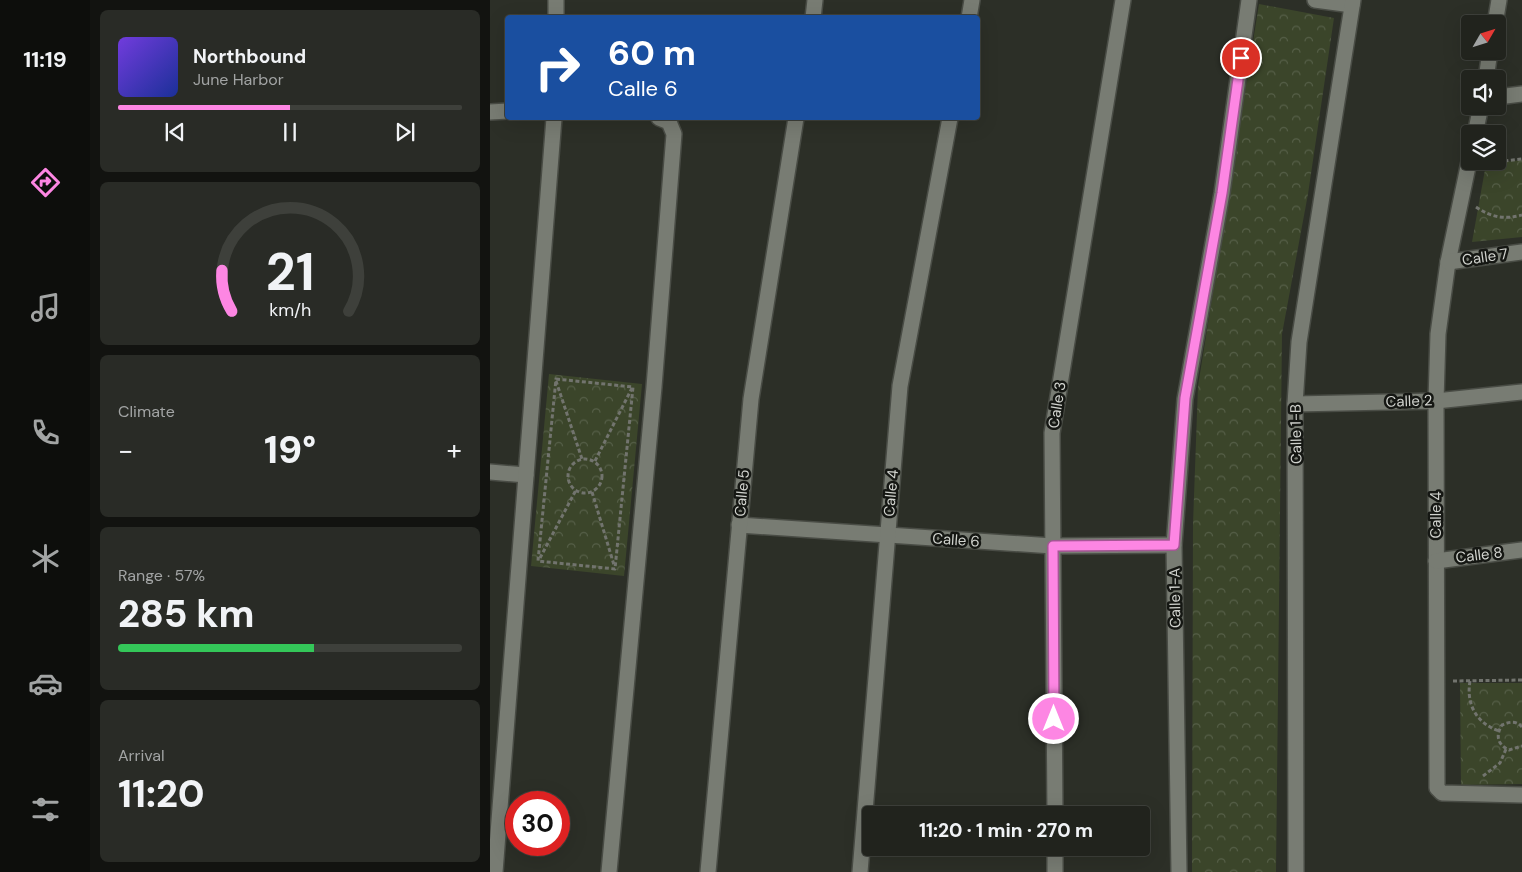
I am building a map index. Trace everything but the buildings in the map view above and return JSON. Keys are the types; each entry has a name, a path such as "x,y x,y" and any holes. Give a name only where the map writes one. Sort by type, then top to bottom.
{"street":[{"path":"556,0 556,15"},
{"path":"812,15 815,0"},
{"path":"970,15 972,0"},
{"name":"Calle 3","path":"1055,806 1052,433 1123,0"},
{"name":"Calle 1-A","path":"1179,872 1174,545 1185,398 1222,193 1249,0"},
{"path":"1315,0 1352,3"},
{"path":"1496,15 1499,0"},
{"name":"Calle 1-B","path":"1296,872 1295,404 1299,342 1352,3"},
{"path":"1506,96 1522,94"},
{"path":"490,112 505,111"},
{"path":"495,872 554,120"},
{"path":"609,872 654,387 674,134 669,122 664,120"},
{"name":"Calle 5","path":"708,872 751,398 796,120"},
{"name":"Calle 4","path":"860,872 900,386 950,120"},
{"name":"Calle 4","path":"1467,170 1448,262 1438,334 1436,401 1436,778 1439,792 1522,795"},
{"name":"Calle 7","path":"1448,262 1522,252"},
{"name":"Calle 2","path":"1295,404 1436,401 1522,392"},
{"path":"490,472 526,475"},
{"name":"Calle 6","path":"739,525 1053,546 1174,545"},
{"name":"Calle 8","path":"1436,561 1522,550"},
{"path":"1055,856 1055,872"}],"path":[{"path":"1506,160 1522,159"},
{"path":"1476,207 1484,213 1504,218 1522,215"},
{"path":"534,375 633,387 654,387"},
{"path":"556,379 582,459"},
{"path":"538,561 556,379"},
{"path":"595,461 633,387"},
{"path":"615,569 633,387"},
{"path":"582,459 595,461 600,466 602,479 600,486 592,492 582,493 576,490 571,486 568,472 571,466 582,459"},
{"path":"538,561 576,490"},
{"path":"592,492 615,569"},
{"path":"520,561 538,561 637,571"},
{"path":"1436,682 1522,680"},
{"path":"1470,681 1469,697 1473,712 1484,724 1498,731"},
{"path":"1498,731 1508,722 1514,722 1522,726"},
{"path":"1498,731 1499,743 1506,749 1516,750 1522,746"},
{"path":"1481,777 1500,763 1506,749"}],"green space":[{"path":"1259,4 1334,18 1308,194 1282,334 1276,872 1192,872 1193,524 1198,386"},
{"path":"1522,160 1522,237 1472,242 1485,170 1506,170 1506,162"},
{"path":"549,374 642,384 624,576 531,566"},
{"path":"1460,683 1522,683 1522,784 1461,785"}],"route":[{"path":"1054,719 1053,546 1174,545 1185,398 1222,193 1241,58"}]}
